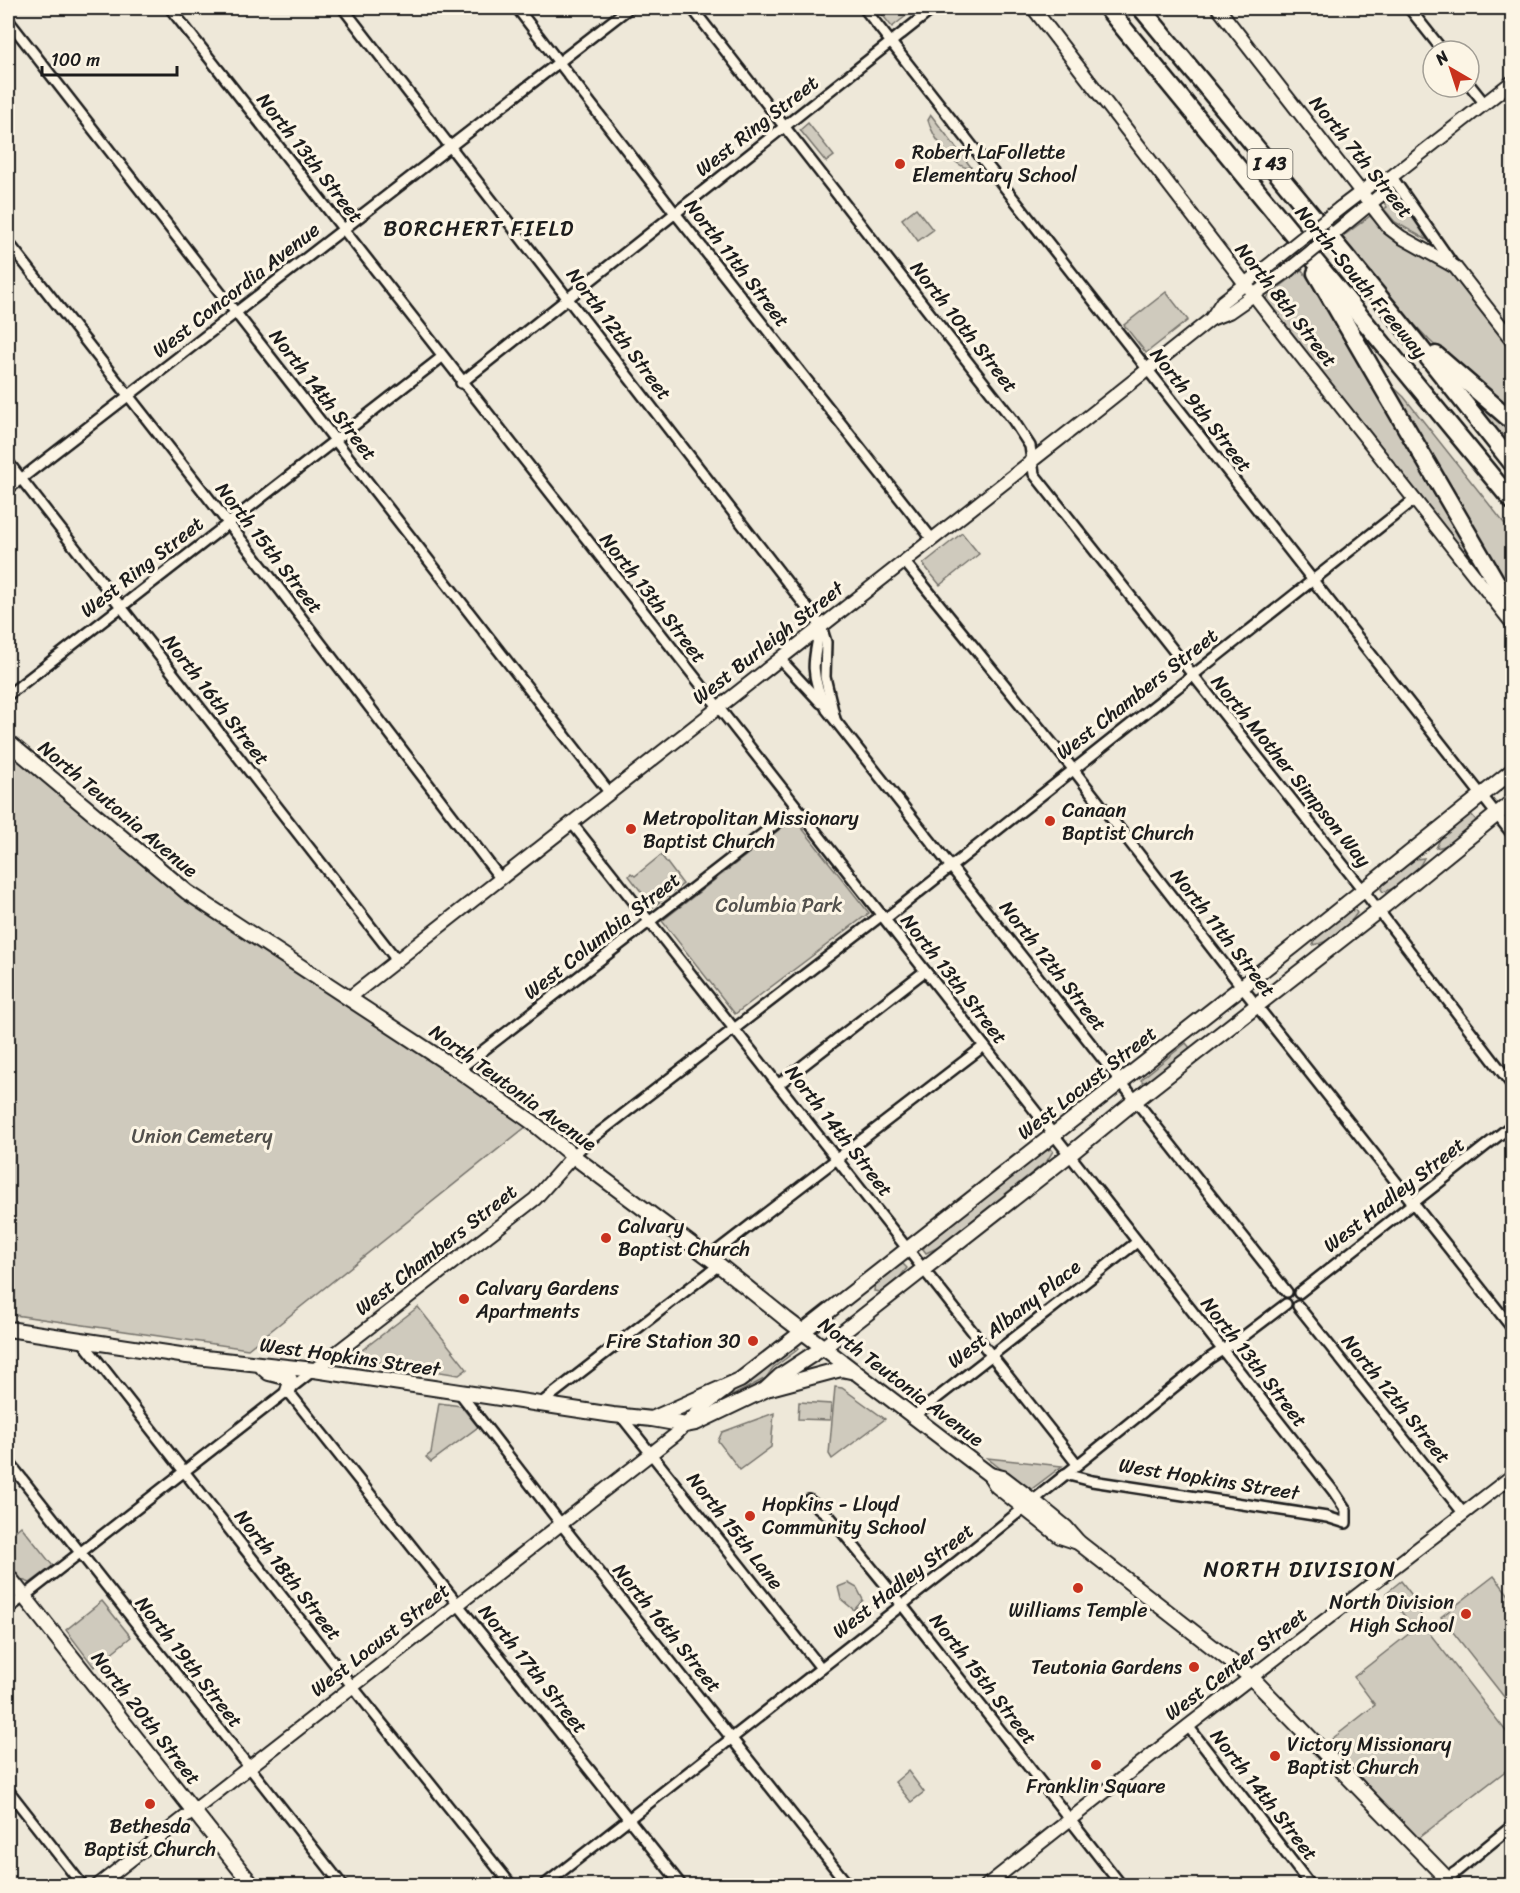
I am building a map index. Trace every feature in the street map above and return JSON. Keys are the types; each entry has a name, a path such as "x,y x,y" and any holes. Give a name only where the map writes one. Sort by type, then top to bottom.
{"highway":[{"name":"North-South Freeway","path":"1107,8 1512,501"},
{"name":"North-South Freeway","path":"1141,8 1399,321 1512,463"},
{"path":"1295,236 1512,609"},
{"path":"1399,321 1512,421"}],"main road":[{"name":"North Teutonia Avenue","path":"8,742 187,892 458,1070 532,1122 573,1156 714,1261 990,1475 997,1486 1029,1504 1060,1536 1078,1542 1251,1677 1445,1883"},
{"name":"West Locust Street","path":"740,1380 909,1249 1512,771"},
{"name":"West Locust Street","path":"686,1425 696,1423 765,1390 780,1376 824,1347 1379,910 1512,802"},
{"name":"West Hopkins Street","path":"8,1329 82,1341 314,1370 686,1425"},
{"path":"257,1363 269,1373 289,1378 291,1382 288,1391"},
{"path":"765,1390 841,1369 855,1372"},
{"path":"652,1419 740,1380"},
{"name":"North 20th Street","path":"8,1576 253,1886"}],"street":[{"name":"North 13th Street","path":"170,8 441,357 717,709 884,917 1052,1136 1343,1504 1347,1513 1346,1523"},
{"name":"North 12th Street","path":"343,8 821,626 826,642 825,677 835,719"},
{"name":"North 11th Street","path":"517,8 932,539"},
{"name":"West Concordia Avenue","path":"8,489 629,8"},
{"name":"North 10th Street","path":"692,8 1013,420 1030,446 1034,474 1192,675"},
{"name":"North 9th Street","path":"864,8 1512,834"},
{"name":"West Ring Street","path":"461,382 934,8"},
{"name":"North 8th Street","path":"1033,8 1245,284 1512,623"},
{"name":"North 7th Street","path":"1218,8 1393,232 1455,267 1512,340"},
{"path":"1409,8 1434,39"},
{"name":"North 14th Street","path":"8,20 609,792"},
{"name":"West Burleigh Street","path":"1211,319 1222,302 1360,192 1373,183 1392,177 1512,83"},
{"path":"1481,99 1485,104"},
{"name":"West Burleigh Street","path":"349,998 1211,319 1229,312 1285,273 1382,194 1392,177"},
{"path":"1392,177 1455,267"},
{"name":"North 15th Street","path":"8,242 500,878"},
{"name":"West Ring Street","path":"9,691 120,608 441,357"},
{"name":"North 16th Street","path":"8,462 396,959"},
{"name":"West Chambers Street","path":"8,1609 535,1198 586,1143 953,867 1073,769 1414,500"},
{"name":"North 11th Street","path":"904,561 1073,769 1241,986 1512,1328"},
{"name":"North 12th Street","path":"821,626 814,655 813,671 819,694 827,710 1287,1292"},
{"path":"780,659 827,710"},
{"name":"North Mother Simpson Way","path":"1192,675 1363,890"},
{"name":"West Columbia Street","path":"458,1070 796,808"},
{"name":"North 14th Street","path":"572,822 1077,1464"},
{"path":"1363,890 1512,1085"},
{"path":"778,1084 925,971"},
{"path":"540,1404 838,1158 984,1046"},
{"name":"West Hadley Street","path":"1299,1293 1512,1125"},
{"name":"West Albany Place","path":"914,1416 1137,1242"},
{"path":"1292,1290 1299,1293 1301,1298 1298,1306 1286,1304 1284,1296 1287,1292 1292,1290"},
{"name":"West Hadley Street","path":"543,1886 902,1605 1222,1350 1286,1304"},
{"name":"North 12th Street","path":"1298,1306 1464,1514"},
{"name":"North 18th Street","path":"82,1341 512,1886"},
{"name":"West Locust Street","path":"97,1886 652,1453 686,1425 702,1408 740,1380"},
{"name":"North 17th Street","path":"288,1391 682,1886"},
{"name":"North 16th Street","path":"459,1392 849,1886"},
{"name":"North 15th Lane","path":"621,1416 820,1668"},
{"name":"North 19th Street","path":"8,1461 343,1886"},
{"name":"West Hopkins Street","path":"1065,1474 1092,1481 1327,1517 1346,1523"},
{"name":"West Center Street","path":"986,1886 1188,1726 1512,1476"},
{"name":"North 15th Street","path":"809,1500 830,1516 1122,1886"},
{"name":"North 14th Street","path":"1188,1726 1311,1886"},
{"path":"8,1790 82,1886"},
{"path":"1445,1883 1512,1826"}],"green space":[{"path":"877,8 916,8 892,27"},
{"path":"931,115 970,168 957,163 944,150 930,126 928,120"},
{"path":"808,123 834,156 826,162 800,130"},
{"path":"1397,194 1427,240 1395,222 1384,209 1387,207 1384,203"},
{"path":"916,208 933,230 918,241 902,219"},
{"path":"1370,216 1392,238 1440,265 1454,276 1512,350 1512,417 1429,340 1399,308 1342,237"},
{"path":"1302,270 1333,313 1487,581 1265,301 1269,295"},
{"path":"1166,292 1188,320 1146,353 1124,325"},
{"path":"1383,377 1404,397 1512,533 1512,596"},
{"path":"1475,399 1512,430 1512,451 1473,401"},
{"path":"962,533 979,554 940,585 923,564"},
{"name":"Union Cemetery","path":"8,742 141,855 532,1122 248,1349 8,1314"},
{"path":"1471,814 1476,820 1468,830 1453,842 1436,848 1441,837"},
{"name":"Columbia Park","path":"794,818 869,913 735,1014 662,921"},
{"path":"661,855 683,884 653,907 629,876 631,873 635,876"},
{"path":"1424,858 1407,879 1383,892 1381,889 1384,883 1416,859"},
{"path":"1355,910 1357,913 1343,929 1332,938 1313,945 1319,934 1330,923"},
{"path":"1186,1043 1190,1048 1149,1081 1141,1080 1145,1076"},
{"path":"1051,1149 1053,1151 1047,1161 937,1248 926,1253 923,1249 930,1240 1039,1153"},
{"path":"903,1264 907,1268 900,1277 881,1292 874,1291 875,1284"},
{"path":"418,1307 467,1369 459,1375 359,1359 357,1354"},
{"path":"796,1346 799,1348 773,1368 766,1378 732,1396 730,1393"},
{"path":"835,1387 842,1388 885,1419 832,1459 829,1454"},
{"path":"799,1402 831,1404 830,1420 798,1419"},
{"path":"439,1403 461,1406 478,1427 431,1462 426,1457 431,1453"},
{"path":"774,1413 771,1447 740,1470 718,1441 722,1432"},
{"path":"987,1458 1062,1466 1029,1491"},
{"path":"21,1526 53,1566 30,1583 22,1580 8,1562 8,1537"},
{"path":"1494,1576 1512,1599 1512,1707 1441,1617"},
{"path":"1401,1581 1418,1603 1423,1625 1512,1739 1512,1766 1417,1839 1328,1742 1375,1705 1354,1677 1415,1629 1386,1593"},
{"path":"848,1583 857,1588 863,1600 854,1610 841,1599 838,1587"},
{"path":"102,1601 131,1637 94,1667 66,1630"},
{"path":"908,1771 924,1792 911,1802 895,1782"}],"place":[{"name":"Robert LaFollette Elementary School","path":"900,164"},
{"name":"Canaan Baptist Church","path":"1050,821"},
{"name":"Metropolitan Missionary Baptist Church","path":"631,829"},
{"name":"Calvary Baptist Church","path":"606,1238"},
{"name":"Calvary Gardens Apartments","path":"464,1299"},
{"name":"Fire Station 30","path":"753,1341"},
{"name":"Hopkins - Lloyd Community School","path":"750,1516"},
{"name":"Williams Temple","path":"1078,1588"},
{"name":"North Division High School","path":"1466,1614"},
{"name":"Teutonia Gardens","path":"1194,1667"},
{"name":"Victory Missionary Baptist Church","path":"1275,1756"},
{"name":"Franklin Square","path":"1096,1765"},
{"name":"Bethesda Baptist Church","path":"150,1804"}],"district":[{"name":"BORCHERT FIELD","path":"479,228"},
{"name":"NORTH DIVISION","path":"1300,1569"}]}
